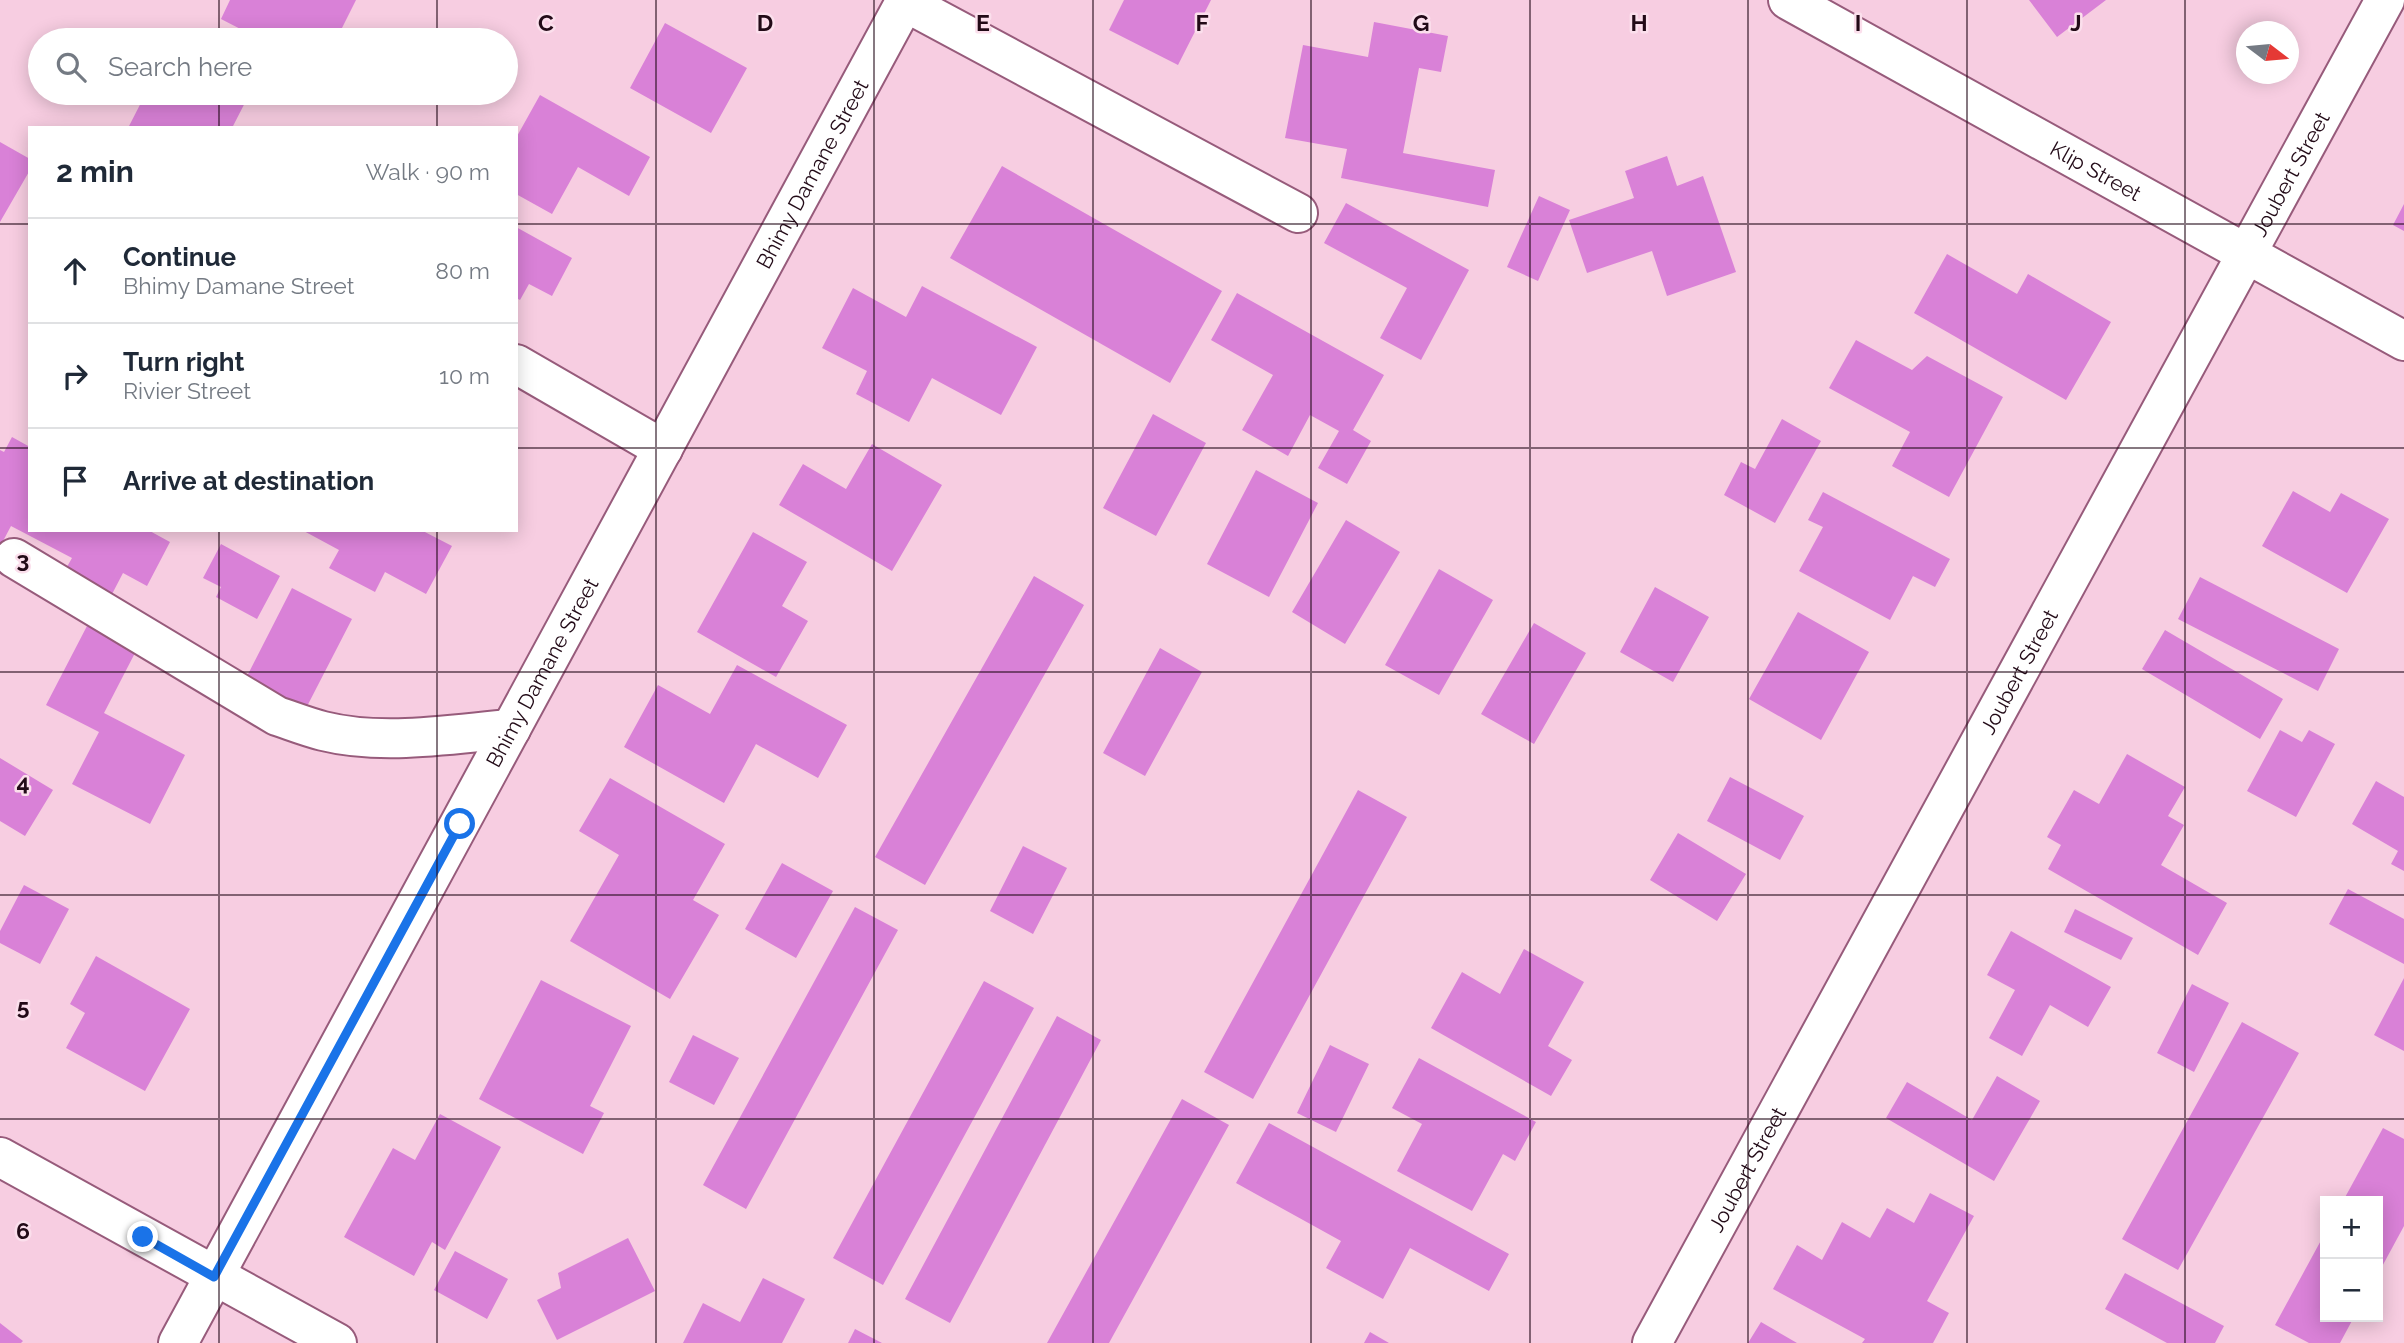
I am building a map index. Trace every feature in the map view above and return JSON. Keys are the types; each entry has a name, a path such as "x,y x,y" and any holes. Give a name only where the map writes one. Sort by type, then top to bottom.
{"street":[{"name":"Klip Street","path":"1788,0 2404,341"},
{"name":"Joubert Street","path":"1652,1343 2385,0"},
{"path":"906,1 1297,213"},
{"name":"Bhimy Damane Street","path":"178,1343 906,1"},
{"path":"518,365 663,449"},
{"path":"14,558 276,716 325,732 363,736 417,737 511,729"},
{"path":"0,1157 337,1343"}],"building":[{"path":"230,0 356,0 342,28 239,28 221,19"},
{"path":"1124,0 1211,0 1178,65 1109,30"},
{"path":"2029,0 2106,0 2057,37"},
{"path":"1374,22 1448,36 1441,72 1419,68 1403,153 1495,170 1488,207 1341,178 1347,149 1285,138 1303,45 1368,57"},
{"path":"665,23 747,68 711,133 630,88"},
{"path":"540,95 650,157 629,196 578,167 552,214 518,195 518,134"},
{"path":"140,105 244,105 233,126 129,126"},
{"path":"0,142 28,158 28,173 0,222"},
{"path":"1667,156 1677,186 1703,176 1736,272 1667,296 1652,251 1587,273 1569,220 1634,198 1625,171"},
{"path":"1002,166 1222,291 1170,383 950,258"},
{"path":"1539,196 1570,210 1538,281 1507,267"},
{"path":"1346,203 1469,270 1421,360 1380,338 1407,288 1324,243"},
{"path":"2404,204 2404,231 2393,225"},
{"path":"518,228 572,258 552,296 529,284 520,300"},
{"path":"1947,254 2017,294 2028,274 2111,322 2066,400 1914,313"},
{"path":"922,286 1037,347 1001,415 932,378 909,422 856,394 867,371 822,348 853,288 906,317"},
{"path":"1237,293 1384,375 1353,430 1371,441 1347,484 1318,468 1339,431 1310,415 1288,456 1242,430 1273,375 1211,340"},
{"path":"1856,340 1912,370 1927,356 2003,397 1949,497 1892,466 1910,432 1829,388"},
{"path":"1153,414 1206,443 1156,536 1103,508"},
{"path":"1782,419 1821,441 1775,523 1724,495 1741,462 1755,469"},
{"path":"12,437 28,446 28,532 152,532 170,542 147,586 123,573 111,596 64,572 72,558 11,526 2,543 0,542 0,450 4,452"},
{"path":"872,444 942,485 892,571 779,505 803,464 846,489"},
{"path":"1256,470 1318,503 1269,597 1207,564"},
{"path":"2293,491 2330,512 2341,493 2389,519 2347,593 2262,546"},
{"path":"1823,492 1950,559 1935,587 1913,576 1890,620 1799,571 1823,527 1808,520"},
{"path":"1346,520 1400,552 1345,644 1292,612"},
{"path":"306,532 425,532 452,546 426,594 385,572 375,592 329,568 339,550"},
{"path":"753,532 807,562 782,606 808,621 776,677 697,632"},
{"path":"221,544 280,576 257,619 216,597 221,587 203,578"},
{"path":"1439,569 1493,600 1439,695 1385,665"},
{"path":"1034,576 1084,605 925,885 875,857"},
{"path":"2200,577 2339,649 2318,691 2178,619"},
{"path":"1655,587 1709,617 1673,682 1620,652"},
{"path":"292,588 352,619 301,718 241,688"},
{"path":"1798,612 1869,652 1821,740 1749,699"},
{"path":"1534,623 1586,653 1534,744 1481,714"},
{"path":"87,626 136,651 104,713 185,755 150,824 72,784 99,732 46,705"},
{"path":"2165,630 2283,699 2260,739 2142,669"},
{"path":"1160,648 1202,672 1145,776 1103,753"},
{"path":"737,665 847,725 818,778 756,744 724,803 624,747 658,685 710,714"},
{"path":"2280,730 2302,742 2309,730 2335,744 2296,817 2247,791"},
{"path":"2127,754 2185,787 2168,816 2184,825 2161,865 2227,903 2198,955 2048,869 2061,845 2047,837 2074,790 2099,804"},
{"path":"0,758 53,790 25,836 0,821"},
{"path":"1730,777 1804,816 1780,860 1707,821"},
{"path":"610,778 725,844 693,900 719,915 670,999 570,941 619,855 579,831"},
{"path":"2376,781 2404,797 2404,871 2391,864 2398,851 2352,824"},
{"path":"1358,790 1407,817 1253,1099 1204,1072"},
{"path":"1678,833 1746,874 1717,921 1650,880"},
{"path":"1023,846 1067,868 1033,934 990,911"},
{"path":"782,863 833,891 796,958 745,929"},
{"path":"24,885 69,909 40,964 0,943 0,931"},
{"path":"2348,889 2404,919 2404,964 2329,924"},
{"path":"855,907 898,930 746,1209 703,1185"},
{"path":"2075,909 2133,938 2121,960 2064,932"},
{"path":"2011,931 2111,987 2088,1027 2050,1005 2022,1056 1989,1038 2015,990 1987,975"},
{"path":"1524,949 1584,982 1548,1046 1572,1060 1551,1096 1431,1028 1462,972 1500,994"},
{"path":"96,956 190,1009 145,1091 66,1048 85,1013 70,1004"},
{"path":"2404,978 2404,1051 2374,1035"},
{"path":"541,980 631,1026 590,1106 604,1113 583,1154 479,1099"},
{"path":"984,981 1034,1008 883,1285 833,1258"},
{"path":"2192,984 2229,1003 2194,1072 2157,1053"},
{"path":"1057,1016 1101,1040 950,1323 905,1299"},
{"path":"2242,1022 2299,1053 2178,1270 2122,1239"},
{"path":"693,1035 739,1058 714,1105 669,1082"},
{"path":"1330,1045 1369,1064 1336,1132 1297,1113"},
{"path":"1419,1058 1536,1122 1515,1161 1503,1154 1472,1211 1397,1171 1422,1124 1392,1108"},
{"path":"1997,1076 2040,1101 1994,1181 1886,1118 1907,1082 1972,1120"},
{"path":"1182,1099 1229,1125 1109,1343 1047,1343"},
{"path":"440,1114 501,1147 445,1250 432,1242 414,1276 344,1237 393,1148 415,1160"},
{"path":"1269,1123 1509,1254 1489,1291 1410,1248 1383,1299 1326,1268 1341,1241 1236,1183"},
{"path":"2383,1128 2404,1139 2404,1226 2383,1265 2383,1196 2346,1196"},
{"path":"1930,1193 1974,1216 1927,1301 1949,1313 1933,1343 1862,1343 1865,1339 1773,1289 1797,1245 1822,1260 1842,1222 1870,1238 1887,1208 1914,1223"},
{"path":"628,1238 655,1291 557,1340 537,1300 561,1288 558,1273"},
{"path":"2320,1242 2320,1322 2351,1322 2340,1343 2309,1343 2275,1325"},
{"path":"455,1251 508,1279 487,1319 434,1290"},
{"path":"2125,1273 2224,1326 2215,1343 2167,1343 2105,1309"},
{"path":"763,1278 805,1299 782,1343 683,1343 703,1303 740,1322"},
{"path":"1761,1322 1797,1343 1748,1343"},
{"path":"0,1323 23,1341 0,1343"},
{"path":"855,1329 882,1343 848,1343"},
{"path":"1370,1332 1389,1343 1364,1343"}],"route":[{"path":"143,1237 214,1277 460,824"}]}
